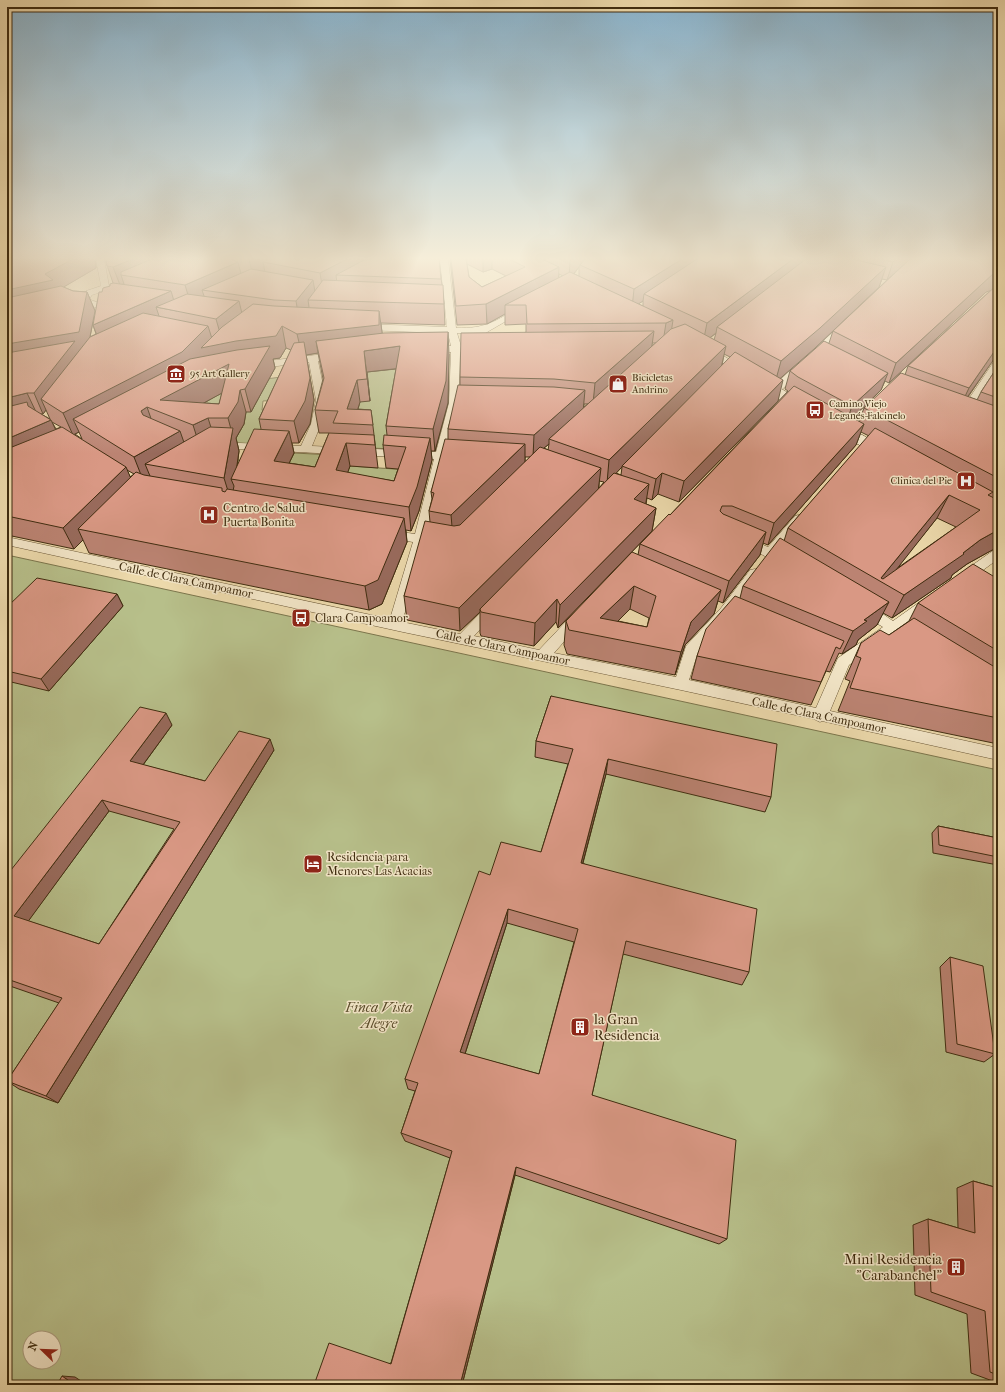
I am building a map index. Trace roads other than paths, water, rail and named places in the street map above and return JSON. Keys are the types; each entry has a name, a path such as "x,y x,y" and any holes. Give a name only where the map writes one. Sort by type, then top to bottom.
{"street":[{"path":"394,625 400,613 441,455 459,403 456,346 450,324"},
{"path":"456,346 495,324"},
{"path":"775,390 821,354 847,324"},
{"path":"354,327 390,332 452,330 470,331 487,328"},
{"path":"417,350 456,346 485,349 473,343 471,337"},
{"path":"684,340 705,347 728,369 775,390 784,402 846,431 901,462"},
{"path":"242,367 349,354"},
{"path":"306,448 316,424 321,400 313,358"},
{"path":"962,416 998,362"},
{"path":"846,431 885,394"},
{"path":"856,455 866,443"},
{"path":"212,446 306,448 471,458"},
{"path":"681,684 691,650 726,611 770,553 805,512"},
{"path":"373,531 449,544"},
{"path":"729,535 770,553 796,568"},
{"name":"Calle de Clara Campoamor","path":"7,541 394,625 681,684 820,716 998,754"},
{"path":"77,556 88,545"},
{"path":"951,587 998,553"},
{"path":"963,578 977,586"},
{"path":"820,716 843,662 938,596"},
{"path":"463,639 501,600"},
{"path":"854,604 926,648"},
{"path":"712,605 741,618"},
{"path":"543,655 586,608"},
{"path":"829,655 843,662"}],"place":[{"name":"95 Art Gallery","path":"176,374"},
{"name":"Bicicletas Andrino","path":"618,384"},
{"name":"Camino Viejo Leganés-Falcinelo","path":"815,410"},
{"name":"Clinica del Pie","path":"966,481"},
{"name":"Centro de Salud Puerta Bonita","path":"209,515"},
{"name":"Clara Campoamor","path":"301,618"},
{"name":"Residencia para Menores Las Acacias","path":"313,864"},
{"name":"la Gran Residencia","path":"580,1027"},
{"name":"Mini Residencia \"Carabanchel\"","path":"956,1267"}],"park label":[{"name":"Finca Vista Alegre","path":"379,1016"}]}
